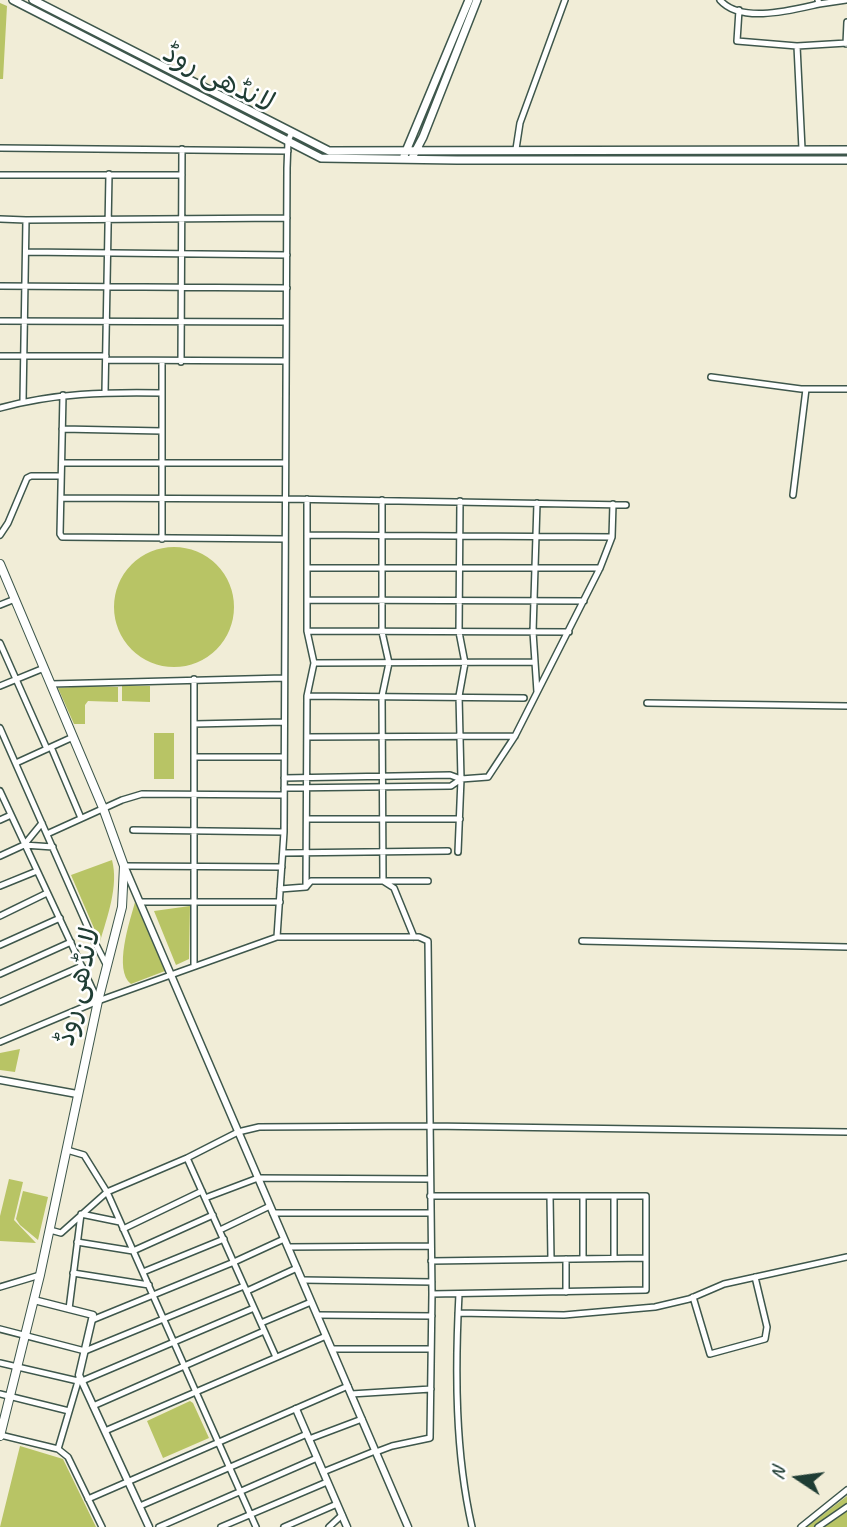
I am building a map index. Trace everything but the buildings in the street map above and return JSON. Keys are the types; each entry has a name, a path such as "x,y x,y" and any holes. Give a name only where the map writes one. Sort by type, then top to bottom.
{"main road":[{"name":"لانڈھی روڈ","path":"13,0 321,158 413,156"},
{"name":"لانڈھی روڈ","path":"33,0 329,151 404,156"},
{"path":"404,156 470,0"},
{"path":"413,156 477,0"},
{"path":"69,29 76,27 74,21"},
{"path":"92,40 89,35 94,31"},
{"path":"188,90 192,82"},
{"path":"413,156 516,149 847,150"},
{"path":"413,156 847,160"},
{"name":"لانڈھی روڈ","path":"0,564 103,808 124,866 122,907 77,1094 68,1150 40,1275 0,1435"}],"street":[{"path":"516,149 520,123 565,0"},
{"path":"720,0 730,9 771,14 818,2 846,0"},
{"path":"739,10 737,41 797,46 847,43 847,22"},
{"path":"797,46 802,149"},
{"path":"277,937 284,832 287,218 288,141 292,132"},
{"path":"0,148 288,151"},
{"path":"181,362 183,149"},
{"path":"105,392 109,174"},
{"path":"0,175 183,175"},
{"path":"0,219 287,218"},
{"path":"23,401 26,220"},
{"path":"26,252 287,255"},
{"path":"0,286 287,288"},
{"path":"0,321 286,322"},
{"path":"0,356 163,362 286,361"},
{"path":"162,539 163,362"},
{"path":"711,377 806,389 847,389"},
{"path":"793,495 806,389"},
{"path":"0,408 23,401 105,392 162,393"},
{"path":"63,396 62,537 285,539"},
{"path":"62,429 162,431"},
{"path":"62,463 285,463"},
{"path":"0,535 27,478 61,476"},
{"path":"61,498 626,505"},
{"path":"306,887 307,696 314,663 307,631 307,499"},
{"path":"382,500 382,632 389,663 382,696 383,881"},
{"path":"458,852 461,779 458,696 465,663 459,632 460,501"},
{"path":"537,503 533,632 537,692"},
{"path":"284,778 450,775 461,779 488,777 515,736 600,568 612,537 613,505"},
{"path":"307,535 612,537"},
{"path":"307,568 600,568"},
{"path":"0,606 15,599"},
{"path":"307,600 584,601"},
{"path":"307,631 569,632"},
{"path":"0,643 81,818"},
{"path":"314,663 535,662"},
{"path":"0,686 44,668"},
{"path":"51,684 284,678"},
{"path":"194,679 194,966"},
{"path":"307,696 524,698"},
{"path":"647,703 847,706"},
{"path":"194,724 284,722"},
{"path":"0,728 107,966"},
{"path":"307,737 515,736"},
{"path":"16,764 73,737"},
{"path":"194,757 284,757"},
{"path":"47,834 103,808 142,794 194,795 284,792 307,788 451,786 461,779"},
{"path":"0,792 98,1001"},
{"path":"0,820 11,815"},
{"path":"307,819 460,819"},
{"path":"0,856 24,845 42,823"},
{"path":"133,831 284,832"},
{"path":"24,845 53,847"},
{"path":"283,853 448,851"},
{"path":"282,867 124,866 408,1527"},
{"path":"0,886 37,871"},
{"path":"280,889 306,887 311,881 428,881"},
{"path":"383,881 394,888 414,937"},
{"path":"0,916 47,893"},
{"path":"140,902 280,902"},
{"path":"0,945 60,918"},
{"path":"0,1042 98,1001 277,937 414,937 428,941 432,1282 430,1438 376,1452 323,1472"},
{"path":"582,941 847,947"},
{"path":"0,974 71,942"},
{"path":"0,1002 82,966"},
{"path":"0,1080 77,1094"},
{"path":"50,1230 61,1233 107,1192 187,1158 238,1132 260,1127 430,1126 847,1132"},
{"path":"68,1150 84,1155 107,1192 257,1527"},
{"path":"187,1158 276,1357"},
{"path":"205,1198 258,1178 430,1179"},
{"path":"123,1229 202,1191"},
{"path":"430,1196 646,1196 646,1290 432,1294"},
{"path":"550,1196 551,1259"},
{"path":"583,1196 583,1259"},
{"path":"614,1196 614,1258"},
{"path":"220,1230 272,1210 430,1213"},
{"path":"81,1214 120,1222"},
{"path":"69,1309 81,1214"},
{"path":"76,1242 134,1251 213,1215"},
{"path":"144,1272 224,1239"},
{"path":"92,1320 284,1239"},
{"path":"288,1247 431,1246"},
{"path":"458,1313 564,1315 654,1307 692,1297 724,1284 847,1257"},
{"path":"431,1261 646,1258"},
{"path":"566,1259 566,1292"},
{"path":"0,1329 85,1351 297,1268"},
{"path":"73,1273 149,1285"},
{"path":"0,1287 40,1275"},
{"path":"692,1297 710,1354 765,1339 767,1327 755,1277"},
{"path":"302,1280 432,1282"},
{"path":"459,1294 457,1395 466,1503 472,1527"},
{"path":"34,1300 93,1315 80,1379 58,1449"},
{"path":"261,1323 311,1302"},
{"path":"0,1363 80,1379 254,1308"},
{"path":"317,1315 432,1316"},
{"path":"93,1406 264,1331"},
{"path":"105,1431 326,1336"},
{"path":"332,1349 431,1349"},
{"path":"80,1379 149,1527"},
{"path":"88,1499 348,1386"},
{"path":"351,1394 431,1389"},
{"path":"0,1394 69,1410"},
{"path":"296,1409 347,1527"},
{"path":"139,1506 230,1466 362,1419"},
{"path":"0,1435 58,1449 68,1457 102,1527"},
{"path":"159,1527 317,1458"},
{"path":"221,1527 327,1482"},
{"path":"801,1527 847,1490"},
{"path":"284,1527 337,1504"},
{"path":"818,1527 847,1507"},
{"path":"329,1527 342,1515"}],"green space":[{"path":"0,3 7,6 3,79 0,79"},
{"path":"174,547 197,552 216,565 229,584 234,607 229,630 216,649 197,662 174,667 151,662 132,649 119,630 114,607 119,584 132,565 151,552"},
{"path":"122,686 150,686 150,702 122,701"},
{"path":"118,687 118,702 88,701 85,705 85,724 74,724 58,688"},
{"path":"154,733 174,733 174,779 154,779"},
{"path":"112,860 113,891 100,942 71,875"},
{"path":"135,902 165,971 131,984 123,968 123,957"},
{"path":"190,906 189,959 176,965 154,911"},
{"path":"20,1049 15,1072 0,1070 0,1053"},
{"path":"9,1179 23,1182 14,1220 36,1243 0,1241 0,1216"},
{"path":"23,1191 48,1197 38,1240 16,1219"},
{"path":"190,1401 209,1438 163,1458 147,1421"},
{"path":"20,1446 63,1459 96,1527 0,1527"},
{"path":"847,1496 847,1527 807,1527"}]}
